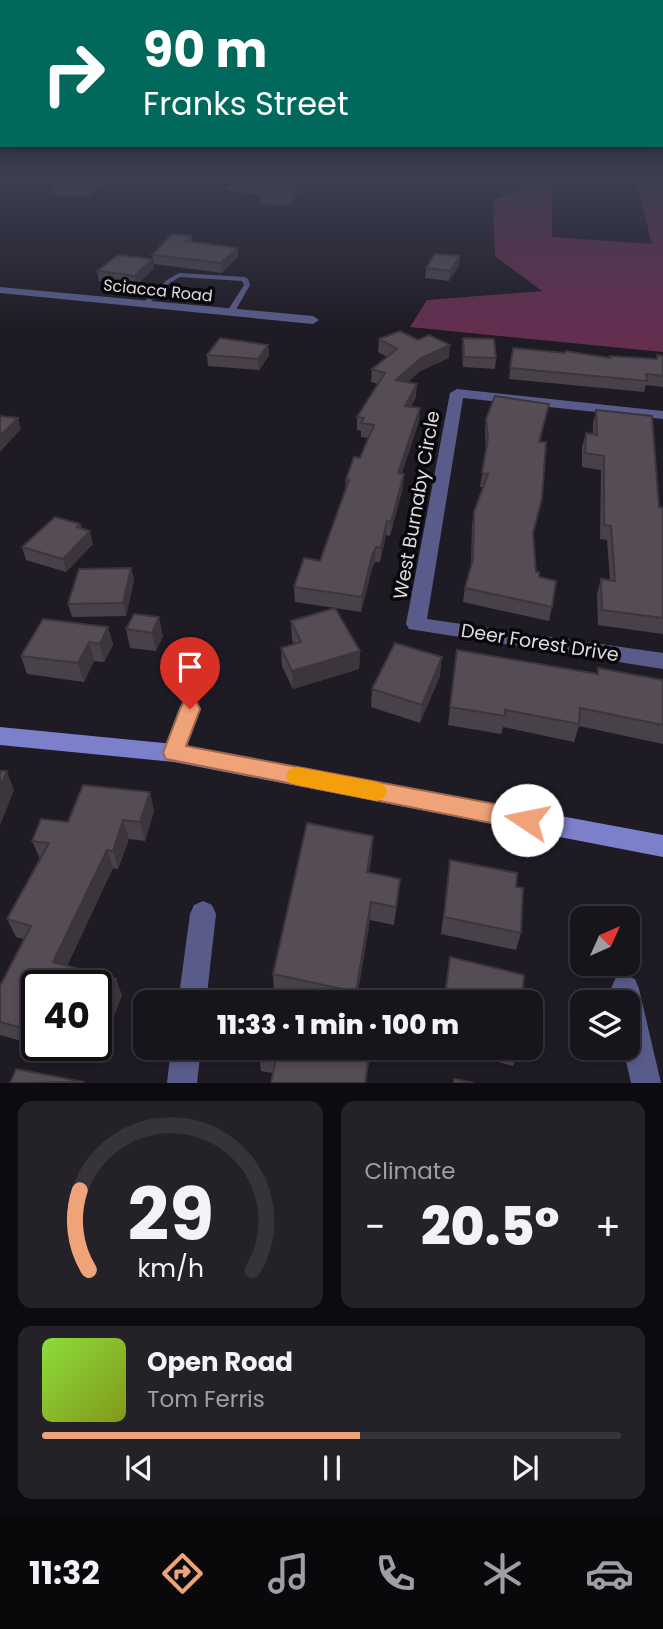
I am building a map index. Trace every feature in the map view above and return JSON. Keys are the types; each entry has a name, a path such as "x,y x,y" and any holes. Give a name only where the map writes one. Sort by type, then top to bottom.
{"street":[{"name":"Sciacca Road","path":"0,290 313,320"},
{"name":"West Burnaby Circle","path":"416,624 457,393 663,415"},
{"name":"Deer Forest Drive","path":"416,624 663,661"},
{"path":"174,753 190,709"},
{"path":"0,736 174,753 663,846"},
{"path":"194,990 203,914"},
{"path":"625,989 646,1083"},
{"path":"182,1083 185,1060"}],"lane":[{"path":"145,304 179,275 245,279 247,285 230,313"}],"shaded area":[{"path":"494,228 552,228 552,237 652,244 648,228 663,228 663,352 410,327 427,300 542,291 495,256"}],"building":[{"path":"172,234 191,236 186,241 237,248 221,263 152,255"},
{"path":"435,254 460,256 450,271 426,268"},
{"path":"118,255 152,259 135,276 97,271"},
{"path":"400,331 418,340 429,335 450,345 421,358 396,380 417,384 405,406 420,408 398,473 404,474 391,522 387,521 381,548 376,547 372,555 362,597 294,587 304,558 320,561 349,480 346,480 354,457 360,458 374,425 361,423 364,418 357,417 385,373 372,369 397,349 379,339"},
{"path":"220,338 268,345 258,359 207,355"},
{"path":"463,338 494,339 496,358 464,357"},
{"path":"513,348 566,351 610,358 657,359 657,355 663,356 663,376 646,374 647,381 510,368"},
{"path":"495,396 549,404 539,442 546,442 542,498 533,533 536,572 539,572 539,577 556,581 552,607 465,588 473,559 474,512 488,474 482,473 488,438 486,419"},
{"path":"596,410 652,416 659,507 663,508 663,618 602,610 601,579 615,581 611,526 604,525 604,456 585,453 586,433 597,435"},
{"path":"0,416 18,418 0,436"},
{"path":"55,517 80,524 77,527 90,531 63,559 22,547"},
{"path":"131,568 123,603 68,604 79,569"},
{"path":"335,608 360,651 292,671 281,648 301,642 291,621"},
{"path":"134,614 159,617 152,633 126,629"},
{"path":"43,619 108,627 100,644 89,642 78,663 21,656"},
{"path":"395,643 442,657 422,705 372,689"},
{"path":"457,650 598,674 598,668 663,680 663,725 580,708 579,724 505,710 505,716 450,707"},
{"path":"0,771 7,771 0,787"},
{"path":"83,785 150,792 140,822 123,820 113,851 107,850 53,962 83,970 21,970 21,1028 0,1022 0,986 31,926 7,919 49,843 32,841 41,819 68,822"},
{"path":"307,823 373,836 367,872 400,879 396,907 371,902 356,990 273,974"},
{"path":"450,860 517,873 516,887 523,888 521,933 444,917"},
{"path":"450,957 524,975 523,990 446,990"},
{"path":"276,1060 368,1060 365,1083 271,1083"},
{"path":"16,1069 84,1082 10,1083"},
{"path":"454,1079 474,1083 454,1083"}],"slow traffic":[{"path":"297,776 377,792"}],"route":[{"path":"190,709 174,753 527,820"}]}
